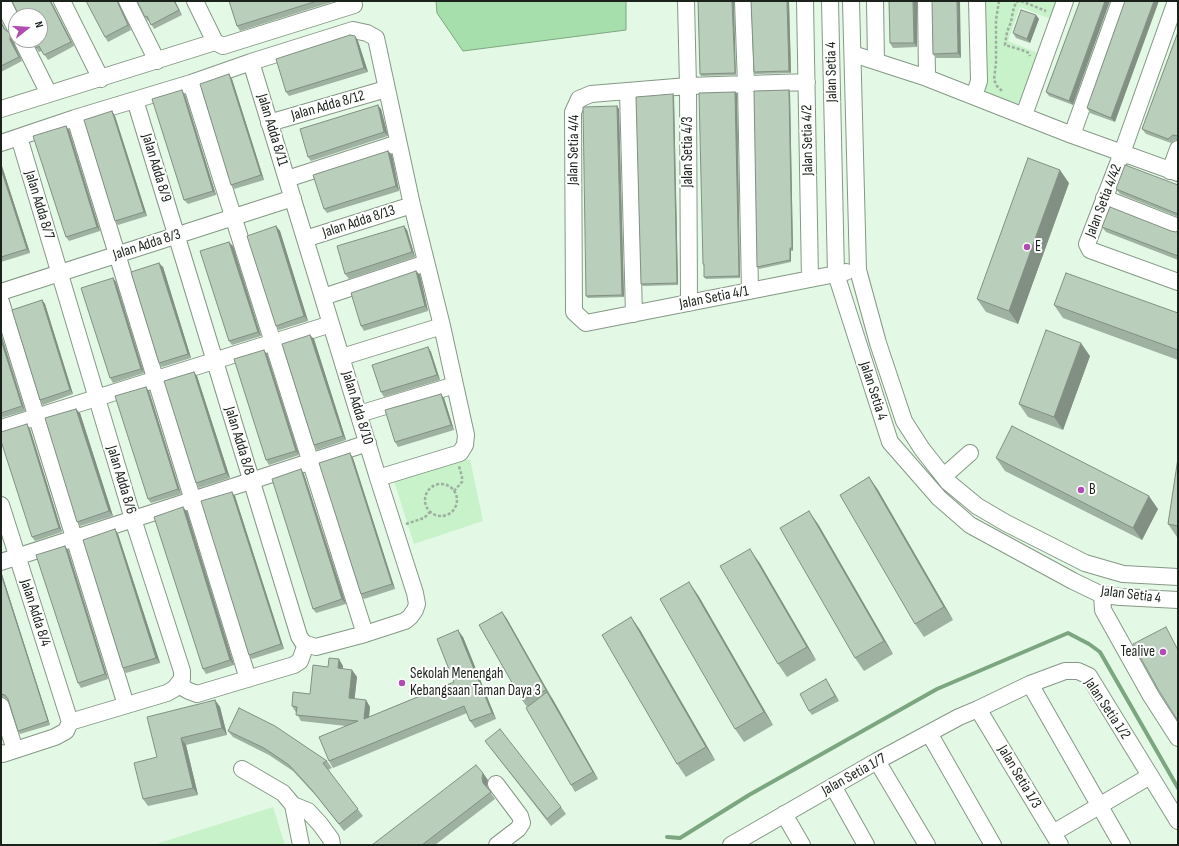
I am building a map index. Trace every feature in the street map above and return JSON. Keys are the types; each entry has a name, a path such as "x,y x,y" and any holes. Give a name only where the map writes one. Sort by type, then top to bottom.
{"street":[{"path":"2,1 8,13"},
{"path":"62,1 101,79"},
{"path":"127,1 157,60"},
{"path":"195,1 215,42 223,46 354,5 353,1"},
{"name":"Jalan Setia 4/3","path":"686,1 689,303"},
{"path":"743,1 750,291"},
{"name":"Jalan Setia 4/2","path":"805,1 810,279"},
{"name":"Jalan Setia 4","path":"830,1 836,274 890,442 939,498 970,525 1073,582 1102,595 1178,600"},
{"name":"Jalan Setia 4","path":"851,1 858,270 878,343 904,421 922,449 948,482 977,506 1006,523 1085,563 1124,574 1178,578"},
{"path":"875,1 876,62"},
{"path":"926,1 927,78"},
{"path":"974,96 979,81 977,1"},
{"path":"1024,115 1065,1"},
{"path":"1072,135 1120,1"},
{"name":"Jalan Setia 4/42","path":"1176,1 1122,154 1087,244 1090,250 1178,282"},
{"path":"1,143 353,30 367,33 376,38 412,205 442,326 466,435 460,450 378,478"},
{"path":"1,109 101,79 215,42"},
{"path":"26,48 49,94"},
{"path":"852,54 927,78 1072,135 1174,172 1178,149"},
{"name":"Jalan Adda 8/11","path":"251,62 293,198"},
{"name":"Jalan Setia 4/4","path":"574,312 573,112 580,99 591,94 688,86 807,82"},
{"path":"1,706 8,751 55,737 66,731 70,722 167,693 178,685 197,694 294,665 300,661 306,644 316,647 365,634 191,83"},
{"name":"Jalan Adda 8/12","path":"269,123 386,89"},
{"path":"628,92 634,314"},
{"name":"Jalan Adda 8/9","path":"135,100 177,236"},
{"path":"75,118 248,678"},
{"name":"Jalan Adda 8/7","path":"19,137 60,273"},
{"path":"287,179 398,143"},
{"name":"Jalan Adda 8/3","path":"1,292 293,198"},
{"name":"Jalan Adda 8/10","path":"293,198 378,478 415,593 417,604 415,610 405,621 365,634"},
{"path":"1104,198 1178,227"},
{"name":"Jalan Adda 8/13","path":"305,239 412,205"},
{"name":"Jalan Adda 8/8","path":"177,236 299,636 306,644"},
{"path":"323,297 426,263"},
{"name":"Jalan Setia 4/1","path":"574,312 586,323 858,270"},
{"name":"Jalan Adda 8/6","path":"60,273 133,519 182,671 182,679 178,685"},
{"path":"1,302 126,705"},
{"path":"1,428 37,418 331,324"},
{"path":"342,358 442,326"},
{"path":"359,414 454,385"},
{"path":"1,562 368,443"},
{"path":"944,476 970,453"},
{"name":"Jalan Adda 8/4","path":"1,505 70,722"},
{"path":"1102,595 1103,610 1156,694 1169,726 1178,738"},
{"name":"Jalan Setia 1/2","path":"978,709 1030,684 1065,671 1078,671 1089,676 1178,821"},
{"path":"1030,684 1122,845"},
{"name":"Jalan Setia 1/7","path":"734,844 877,761 959,717 978,709"},
{"name":"Jalan Setia 1/3","path":"978,709 1056,839"},
{"path":"929,733 993,845"},
{"path":"877,761 928,845"},
{"path":"242,769 283,793 293,805 308,811 331,839 332,845"},
{"path":"1056,839 1099,806 1150,776"},
{"path":"496,784 520,816 522,824 518,829 497,845"},
{"path":"833,786 866,845"},
{"path":"293,805 301,845"},
{"path":"784,814 802,845"}],"path":[{"path":"999,1 996,20 996,63 994,80 997,86 1006,93"},
{"path":"1031,62 1029,53 1015,47 1005,46 1007,32 1016,2 1020,1 1047,12 1050,10"},
{"path":"454,491 462,482 460,450"},
{"path":"439,484 450,487 454,491 457,501 452,511 442,516 437,516 430,512 425,499 429,489 439,484"},
{"path":"394,528 424,518 430,512"}],"shaded area":[{"path":"436,1 626,1 626,30 463,51 437,13"},
{"path":"983,1 1058,1 1051,19 1020,7 1008,41 1038,53 1023,99 1013,106 987,95 985,90"},
{"path":"470,459 483,521 414,544 394,481"},
{"path":"273,807 285,845 153,845"}],"building":[{"path":"12,1 50,1 71,42 44,55 40,48 48,48 48,8 15,8"},
{"path":"86,1 117,1 128,25 105,37"},
{"path":"137,1 174,1 179,10 151,25"},
{"path":"229,1 317,1 237,26"},
{"path":"698,1 732,1 735,73 700,74"},
{"path":"751,1 787,1 789,71 754,72"},
{"path":"889,1 913,1 914,43 890,43"},
{"path":"932,1 957,1 958,53 933,54"},
{"path":"1080,1 1105,1 1069,101 1046,92"},
{"path":"1125,1 1154,1 1111,118 1087,108"},
{"path":"1021,10 1036,15 1027,39 1013,33"},
{"path":"1,22 4,29 8,32 8,48 14,48 19,57 1,66"},
{"path":"1178,32 1178,136 1173,135 1168,139 1142,129"},
{"path":"350,35 355,36 364,68 286,92 276,59"},
{"path":"229,74 261,175 231,185 200,84"},
{"path":"182,90 213,191 184,200 152,99"},
{"path":"789,90 792,248 790,248 790,260 757,267 754,91"},
{"path":"735,92 739,276 704,277 699,93"},
{"path":"673,94 677,283 641,284 636,97"},
{"path":"378,105 384,132 308,157 300,129"},
{"path":"617,106 622,295 586,296 583,107"},
{"path":"112,111 144,212 115,221 84,120"},
{"path":"66,126 97,227 66,237 33,136"},
{"path":"388,151 396,186 324,209 313,175"},
{"path":"1028,158 1060,170 1009,311 977,299"},
{"path":"1125,165 1178,185 1178,214 1116,189"},
{"path":"1,169 27,249 1,257"},
{"path":"1110,207 1171,231 1178,231 1178,256 1102,227"},
{"path":"276,226 304,316 276,326 247,236"},
{"path":"404,226 412,252 345,274 337,246"},
{"path":"229,242 258,332 229,341 200,251"},
{"path":"159,263 188,354 159,363 131,272"},
{"path":"416,271 425,306 361,326 351,293"},
{"path":"1066,273 1178,313 1178,350 1054,305"},
{"path":"113,278 141,369 110,378 81,288"},
{"path":"42,300 70,390 40,400 12,310"},
{"path":"1046,330 1081,343 1054,417 1019,404"},
{"path":"310,335 343,436 314,445 282,344"},
{"path":"1,340 22,406 1,413"},
{"path":"428,347 437,375 381,392 372,365"},
{"path":"264,350 296,451 266,460 234,359"},
{"path":"194,372 226,473 196,483 164,381"},
{"path":"146,387 178,489 148,499 115,396"},
{"path":"441,394 451,425 395,442 385,410"},
{"path":"76,409 109,511 77,522 45,418"},
{"path":"27,424 59,528 32,537 1,441 1,432"},
{"name":"B","path":"1012,426 1149,496 1133,528 996,458"},
{"path":"350,453 392,584 361,594 319,463"},
{"path":"1178,458 1178,526 1168,524"},
{"path":"301,469 342,599 313,609 272,479"},
{"path":"869,477 944,607 915,624 840,495"},
{"path":"232,492 281,644 249,655 201,501"},
{"path":"183,507 230,660 203,669 154,517"},
{"path":"809,511 884,641 855,658 780,528"},
{"path":"115,529 156,658 123,668 83,540"},
{"path":"65,546 105,674 78,683 36,555"},
{"path":"750,549 807,647 778,664 720,566"},
{"path":"1,574 48,721 18,731 8,699 5,695 1,694"},
{"path":"689,582 764,712 735,729 660,599"},
{"path":"502,612 546,690 522,700 479,625"},
{"path":"631,617 706,747 677,764 602,635"},
{"path":"1166,627 1178,650 1178,721 1133,644"},
{"path":"458,630 492,713 470,721 464,706 329,761 319,737 358,721 296,715 297,707 292,706 293,692 310,694 313,665 328,667 329,658 339,659 338,668 352,670 349,698 366,700 364,719 454,682 437,639"},
{"path":"826,679 835,696 809,711 800,694"},
{"path":"547,692 593,772 571,785 526,708"},
{"path":"215,700 222,728 181,738 193,788 143,799 134,763 157,757 147,717"},
{"path":"239,708 275,726 327,761 323,763 358,809 339,824 312,790 289,765 264,748 228,731"},
{"path":"500,729 561,807 547,819 485,741"},
{"path":"476,765 483,773 483,783 491,792 422,845 372,845"}],"waterway":[{"path":"667,837 680,838 749,795 937,689 1068,633 1089,644 1100,652 1178,788"}],"place":[{"name":"E","path":"1027,247"},
{"name":"B","path":"1081,490"},
{"name":"Tealive","path":"1163,652"},
{"name":"Sekolah Menengah Kebangsaan Taman Daya 3","path":"402,683"}]}
